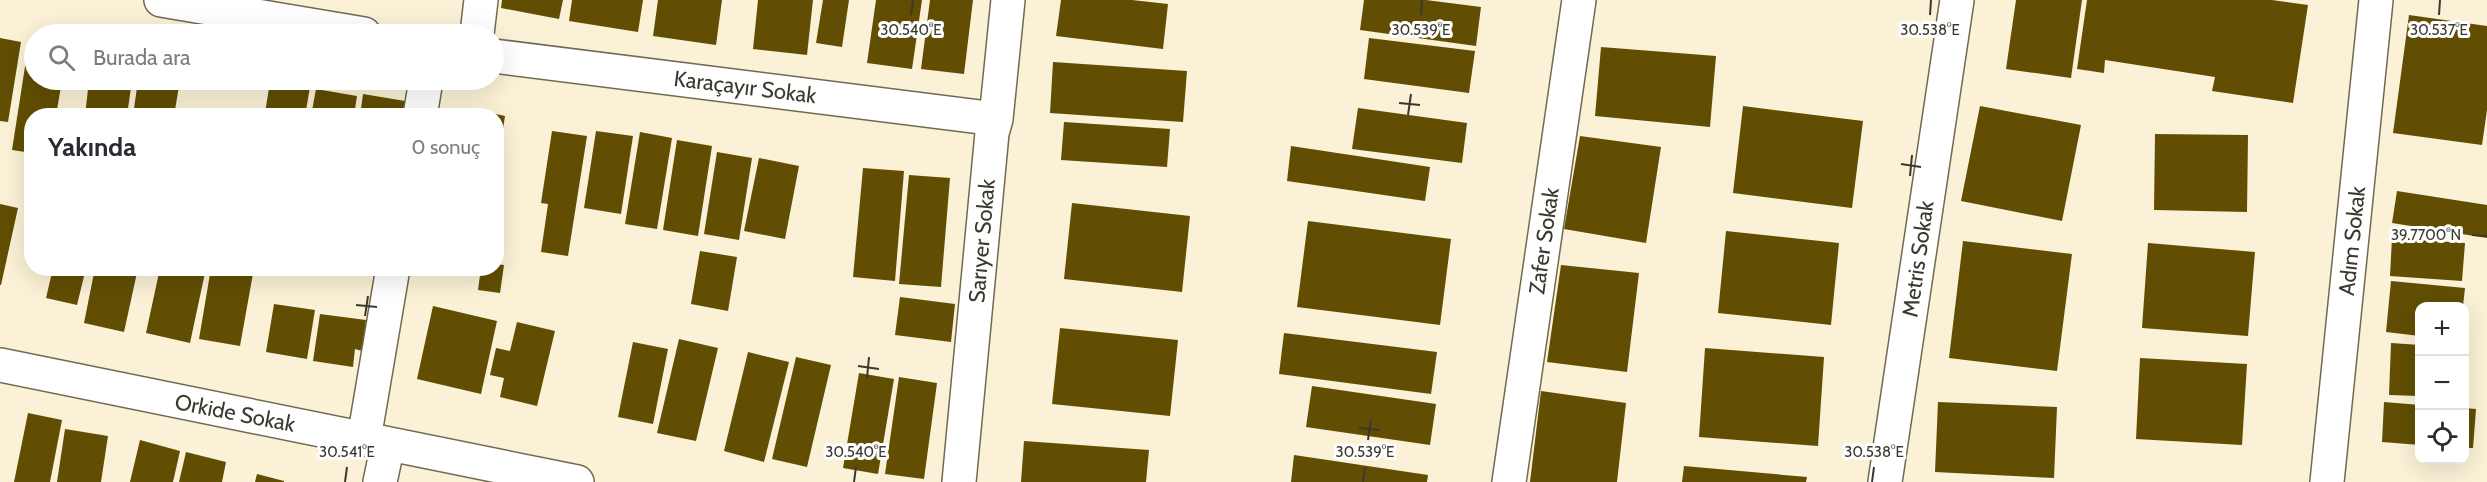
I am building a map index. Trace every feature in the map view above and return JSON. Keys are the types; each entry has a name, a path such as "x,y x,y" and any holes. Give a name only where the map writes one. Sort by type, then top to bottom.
{"street":[{"path":"161,0 304,24"},
{"path":"478,24 481,0"},
{"name":"Sarıyer Sokak","path":"959,482 990,145 996,119 1008,0"},
{"name":"Zafer Sokak","path":"1509,482 1579,0"},
{"name":"Metris Sokak","path":"1885,482 1957,0"},
{"name":"Adım Sokak","path":"2327,482 2376,0"},
{"name":"Karaçayır Sokak","path":"504,57 996,119"},
{"path":"421,108 424,90"},
{"path":"380,482 376,441 392,276"},
{"name":"Orkide Sokak","path":"0,365 577,482"}],"building":[{"path":"502,0 563,0 559,19 501,8"},
{"path":"572,0 643,0 638,32 569,21"},
{"path":"658,0 722,0 716,45 653,36"},
{"path":"758,0 813,0 807,55 753,49"},
{"path":"823,0 849,0 842,47 816,43"},
{"path":"876,0 922,0 912,69 867,63"},
{"path":"930,0 973,0 964,74 921,69"},
{"path":"1061,0 1132,0 1168,4 1163,49 1056,36"},
{"path":"1364,0 1426,0 1481,7 1476,46 1360,30"},
{"path":"2016,0 2082,0 2071,78 2006,69"},
{"path":"2087,0 2272,0 2308,5 2293,103 2212,91 2215,77 2105,60 2104,73 2077,69"},
{"path":"2409,15 2487,26 2487,110 2482,145 2393,133"},
{"path":"0,38 21,42 8,122 0,121"},
{"path":"1369,38 1475,51 1469,93 1364,79"},
{"path":"1601,47 1716,56 1710,127 1595,116"},
{"path":"1053,62 1187,71 1183,122 1050,113"},
{"path":"24,73 24,90 60,90 57,108 24,108 24,152 12,150"},
{"path":"88,90 131,90 128,108 86,108"},
{"path":"137,90 178,90 175,108 134,108"},
{"path":"269,90 309,90 306,108 266,108"},
{"path":"316,90 357,96 355,108 312,108"},
{"path":"363,94 405,101 404,108 361,108"},
{"path":"1743,106 1863,121 1852,208 1733,193"},
{"path":"1980,106 2081,125 2062,221 1961,201"},
{"path":"1358,108 1467,123 1462,163 1352,149"},
{"path":"1064,122 1170,129 1167,167 1061,160"},
{"path":"552,131 587,136 568,256 541,252 548,204 541,203"},
{"path":"596,131 633,136 621,214 584,208"},
{"path":"640,132 672,138 657,229 625,224"},
{"path":"2155,134 2248,135 2247,212 2154,210"},
{"path":"1580,136 1661,147 1646,243 1564,229"},
{"path":"677,140 712,146 698,236 663,230"},
{"path":"1291,146 1430,167 1425,201 1287,181"},
{"path":"717,152 752,158 739,240 704,234"},
{"path":"759,158 799,166 785,239 744,231"},
{"path":"863,168 904,171 895,281 853,277"},
{"path":"909,175 950,178 941,287 899,284"},
{"path":"2397,191 2487,205 2487,238 2392,223"},
{"path":"1072,203 1190,216 1182,292 1064,279"},
{"path":"0,204 18,208 1,285 0,285"},
{"path":"1308,221 1451,239 1440,325 1297,307"},
{"path":"1726,231 1839,243 1831,325 1718,313"},
{"path":"2392,238 2465,243 2462,281 2390,276"},
{"path":"1963,241 2072,254 2057,371 1949,358"},
{"path":"2148,243 2255,252 2248,336 2142,328"},
{"path":"700,251 737,257 728,311 691,304"},
{"path":"1561,265 1639,273 1627,372 1547,362"},
{"path":"51,276 84,276 77,305 46,298"},
{"path":"93,276 136,276 124,332 84,323"},
{"path":"158,276 204,276 190,343 146,333"},
{"path":"210,276 253,276 240,346 199,339"},
{"path":"480,276 502,276 500,293 478,290"},
{"path":"2391,281 2465,288 2463,302 2415,302 2415,335 2386,332"},
{"path":"900,297 955,304 951,342 895,335"},
{"path":"274,304 315,310 307,359 266,352"},
{"path":"433,306 497,321 481,394 417,379"},
{"path":"320,314 366,320 362,351 355,349 353,367 313,361"},
{"path":"517,322 555,331 537,406 500,397 504,378 490,375 496,348 510,351"},
{"path":"1060,328 1178,340 1170,416 1052,404"},
{"path":"1284,333 1437,352 1431,394 1279,374"},
{"path":"679,339 718,348 696,441 657,433"},
{"path":"633,342 668,349 653,424 618,417"},
{"path":"2391,343 2415,345 2415,396 2389,395"},
{"path":"1705,348 1824,357 1818,446 1699,437"},
{"path":"748,352 789,362 764,462 724,451"},
{"path":"796,357 831,365 807,467 772,459"},
{"path":"2140,358 2247,364 2242,445 2136,439"},
{"path":"859,373 894,379 878,474 843,468"},
{"path":"899,377 937,383 924,479 885,474"},
{"path":"1312,386 1436,404 1430,445 1306,427"},
{"path":"1541,391 1626,403 1617,482 1530,482"},
{"path":"1938,402 2057,407 2054,478 1935,472"},
{"path":"2384,402 2415,405 2415,445 2382,442"},
{"path":"2469,408 2476,409 2473,448 2469,448"},
{"path":"28,413 62,420 50,482 14,482"},
{"path":"65,429 108,436 101,482 57,482"},
{"path":"140,440 180,451 173,482 130,482"},
{"path":"1024,441 1149,450 1146,482 1021,482"},
{"path":"186,452 226,462 222,482 179,482"},
{"path":"1294,455 1428,475 1427,482 1291,482"},
{"path":"1684,466 1807,477 1806,482 1682,482"},
{"path":"257,474 284,481 284,482 255,482"}]}
